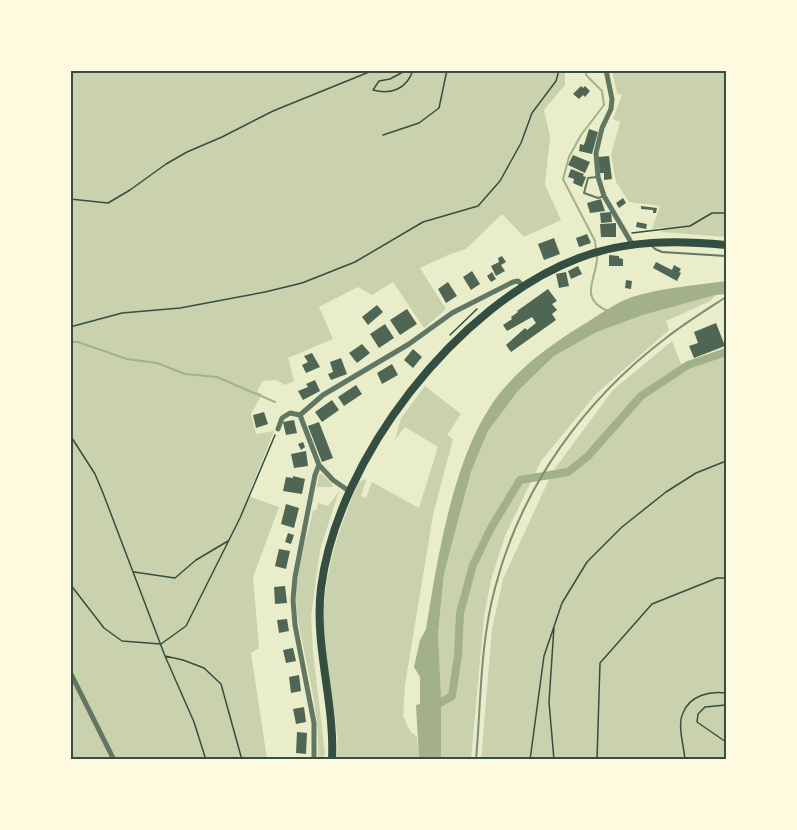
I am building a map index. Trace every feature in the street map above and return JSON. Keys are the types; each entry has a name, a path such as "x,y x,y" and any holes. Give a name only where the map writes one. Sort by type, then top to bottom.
{"main road":[{"path":"332,759 331,723 319,613 325,567 338,521 375,442 424,376 477,322 523,286 551,270 591,254 632,244 685,242 726,245"}],"street":[{"path":"606,70 612,99 611,109 602,128 596,153 598,177 604,196 632,244"},
{"path":"300,415 323,396 410,344 452,313 513,282 518,281 523,286"},
{"path":"278,429 282,418 290,413 300,415"},
{"path":"300,415 319,465 333,480 350,492"},
{"path":"314,759 314,723 295,625 293,600 295,577 315,475 319,465"},
{"path":"70,672 114,759"}],"lane":[{"path":"598,177 588,178 584,193 598,198 604,196"},
{"path":"649,243 662,252 726,256"}],"path":[{"path":"70,199 108,203 187,152 273,111 374,70"},
{"path":"389,70 403,72 390,79 379,81 373,90 384,93 400,88 410,80 413,70"},
{"path":"383,135 419,123 439,108 447,70"},
{"path":"70,327 122,313 180,308 302,283 355,262 423,222 478,206 500,181 521,143 532,113 556,81 559,70"},
{"path":"626,233 690,226 712,213 726,213"},
{"path":"451,334 477,308 479,299"},
{"path":"70,584 104,628 122,641 161,644 186,626 251,493 278,429"},
{"path":"70,435 94,474 165,656 194,722 206,759"},
{"path":"530,759 544,656 562,603 587,562 622,527 666,492 696,472 726,461"},
{"path":"134,572 174,578 196,560 229,540"},
{"path":"597,759 600,663 652,604 717,578 726,578"},
{"path":"554,759 549,702 555,623"},
{"path":"165,656 204,668 221,684 242,759"},
{"path":"685,759 682,713 689,704 704,694 726,693"},
{"path":"726,705 705,707 698,714 697,723 726,742"}],"shaded area":[{"path":"70,71 565,71 565,85 544,110 550,137 545,185 561,220 524,237 502,214 466,249 420,268 446,309 424,328 393,282 372,295 358,287 319,307 333,339 288,358 294,381 285,385 276,380 263,381 257,391 262,394 251,414 256,434 274,431 248,496 279,507 253,577 259,648 251,653 267,759 71,759"},
{"path":"612,71 726,71 726,237 662,232 664,227 652,229 660,206 629,202 616,182 611,155 620,122 613,119 622,95 617,93"},
{"path":"726,281 726,294 643,315 597,332 554,356 518,391 488,431 471,472 444,574 438,634 441,759 419,759 416,705 420,704 420,677 414,667 420,640 426,629 441,544 456,485 477,430 490,407 519,372 543,352 618,303 655,291"},
{"path":"716,295 710,301 666,321 669,330 596,394 541,461 505,536 491,580 484,617 471,759 441,760 438,634 444,574 471,472 488,431 518,391 554,356 597,332 643,315"},
{"path":"672,341 681,364 726,349 726,759 481,760 492,629 503,579 553,471 613,390"},
{"path":"425,386 461,414 447,435 453,439 433,515 405,685 403,716 410,731 417,737 419,759 337,760 336,719 323,628 330,564 359,482 365,479 366,481 361,496 366,498 372,482 419,508 438,447 405,427 395,440 401,418"},
{"path":"319,474 322,474 333,485 332,487 317,487"},
{"path":"339,491 320,550 311,616 325,753 324,759 318,759 317,720 298,618 297,585 313,511 317,509 318,503 328,506"}],"building":[{"path":"581,86 583,88 585,86 590,91 585,97 583,95 579,99 573,94"},
{"path":"589,129 598,132 592,154 579,151 580,144 584,145"},
{"path":"573,155 590,162 585,173 568,165"},
{"path":"609,156 612,179 604,180 604,173 600,173 598,157"},
{"path":"571,169 586,177 582,187 573,183 574,179 568,177"},
{"path":"623,198 626,203 619,208 616,203"},
{"path":"601,199 605,211 590,213 587,203"},
{"path":"641,206 657,208 656,213 653,213 653,210 641,209"},
{"path":"611,212 612,222 601,223 600,213"},
{"path":"637,222 647,224 646,229 636,227"},
{"path":"616,223 616,237 601,237 600,224"},
{"path":"587,234 591,243 579,247 576,238"},
{"path":"554,238 560,254 544,260 538,244"},
{"path":"609,255 623,259 623,266 609,266"},
{"path":"502,256 506,262 501,265 505,271 496,276 491,266 499,262 498,258"},
{"path":"656,262 672,270 674,265 681,269 677,281 653,268"},
{"path":"578,266 582,274 571,279 568,271"},
{"path":"472,271 480,284 471,290 463,277"},
{"path":"492,272 496,279 491,282 487,276"},
{"path":"566,272 569,286 559,288 556,274"},
{"path":"626,280 632,281 631,289 625,288"},
{"path":"448,282 457,296 446,303 438,289"},
{"path":"548,289 557,301 552,304 557,310 552,314 556,320 511,352 506,345 525,328 527,330 536,323 532,317 507,331 503,325 512,319 511,317 517,311"},
{"path":"377,305 383,312 368,325 362,317"},
{"path":"407,309 417,324 400,335 390,320"},
{"path":"716,323 725,346 694,358 689,346 698,343 694,332"},
{"path":"385,324 394,338 379,348 370,334"},
{"path":"362,344 370,353 357,363 349,353"},
{"path":"413,349 422,357 413,368 404,360"},
{"path":"312,353 320,367 306,373 302,365 308,362 304,356"},
{"path":"341,358 347,374 331,380 328,374 333,372 330,362"},
{"path":"392,364 398,375 382,384 377,373"},
{"path":"315,380 320,391 303,400 298,391 308,387 306,384"},
{"path":"356,385 362,394 344,406 338,397"},
{"path":"332,400 339,410 322,422 315,412"},
{"path":"264,412 268,424 256,428 253,415"},
{"path":"294,420 297,433 286,435 283,422"},
{"path":"319,422 333,458 322,462 308,426"},
{"path":"303,442 305,447 301,450 298,444"},
{"path":"306,451 308,466 294,468 291,454"},
{"path":"293,476 305,479 302,494 283,491 286,477 293,478"},
{"path":"286,504 299,508 294,528 281,524"},
{"path":"288,533 294,535 291,544 285,542"},
{"path":"279,549 290,551 286,569 275,566"},
{"path":"285,586 287,603 275,604 274,587"},
{"path":"287,619 289,631 279,633 277,620"},
{"path":"293,648 296,661 286,663 283,650"},
{"path":"299,675 301,691 291,693 289,677"},
{"path":"304,707 306,722 296,724 293,709"},
{"path":"297,732 307,733 306,754 296,753"}],"waterway":[{"path":"586,70 586,75 602,91 604,105 581,135 569,157 563,179 595,241 596,249"},
{"path":"597,254 591,293 598,306 608,311"},
{"path":"70,342 78,342 127,359 157,363 185,374 217,377 275,402"},
{"path":"433,707 452,696 458,655 460,613 473,565 491,528 520,480 568,472 588,456 641,396 688,365 726,352"}],"railway":[{"path":"476,760 486,630 490,609 506,551 539,481 560,448 608,389 666,338 726,297"}]}
